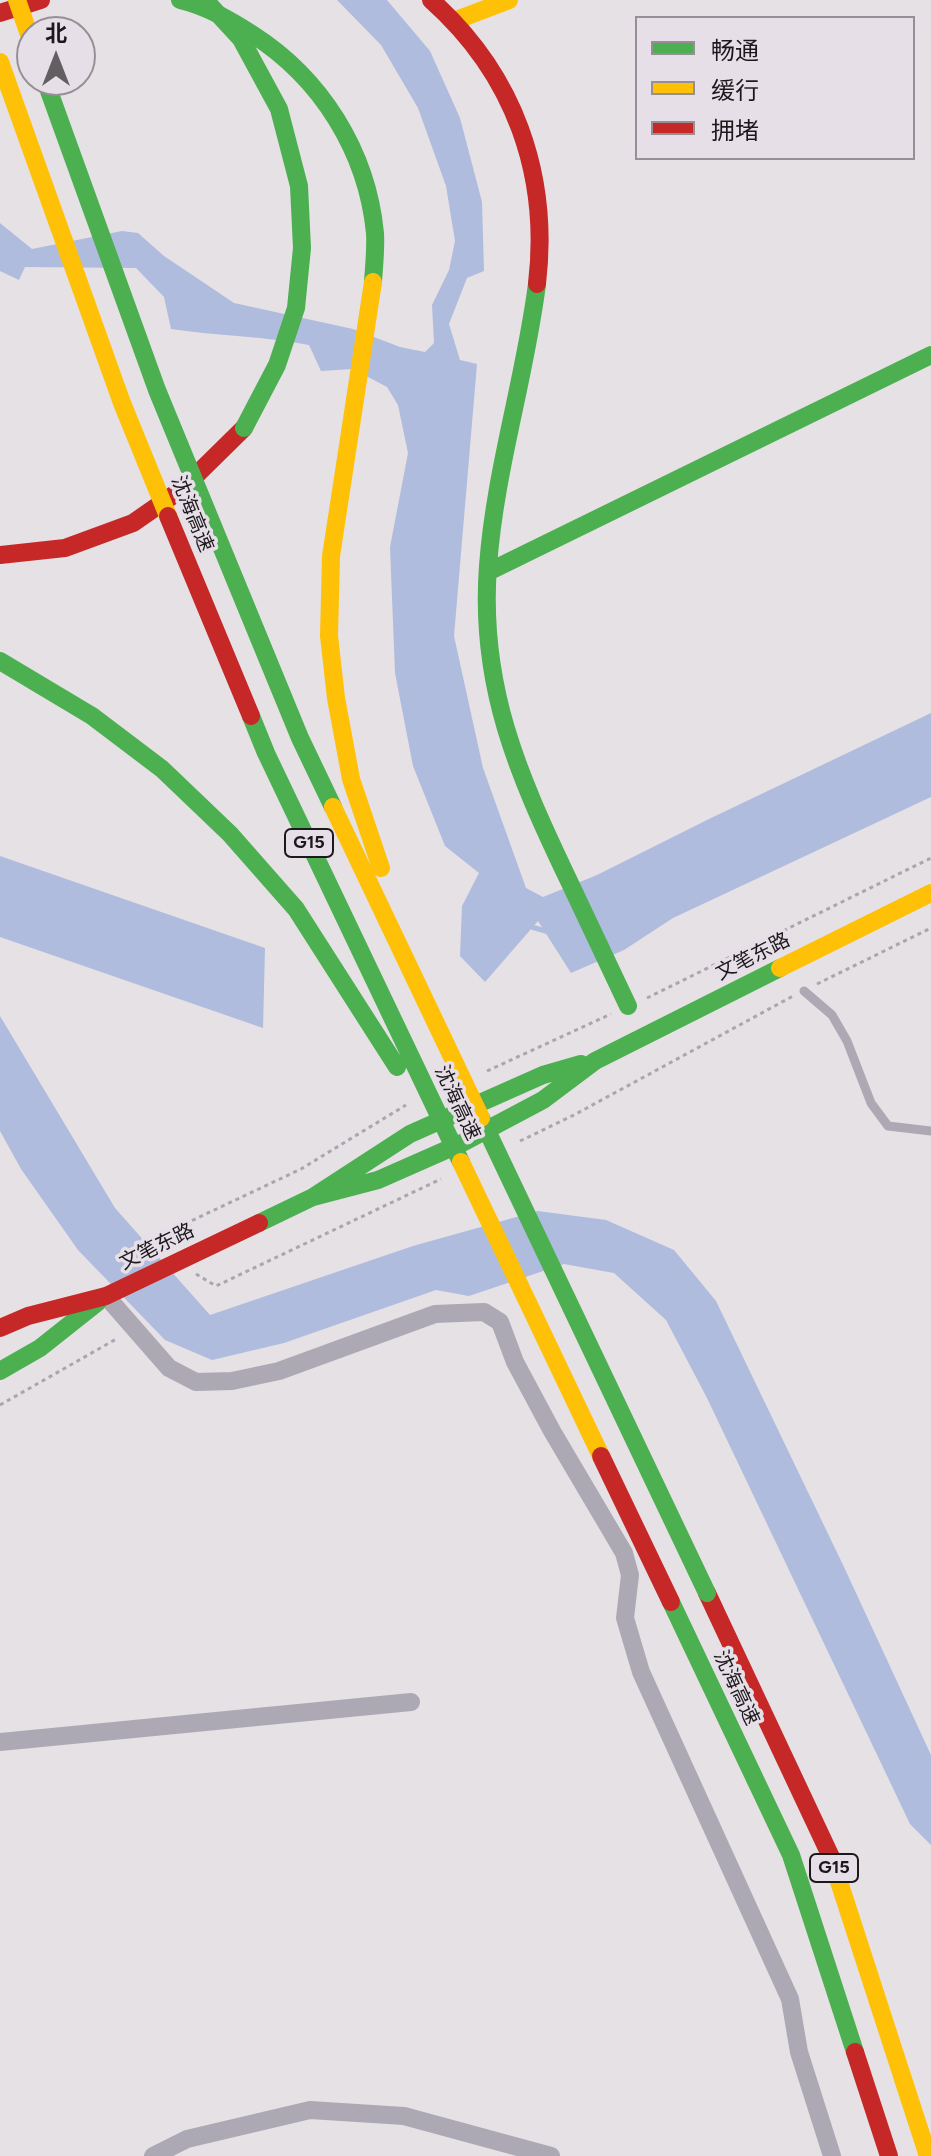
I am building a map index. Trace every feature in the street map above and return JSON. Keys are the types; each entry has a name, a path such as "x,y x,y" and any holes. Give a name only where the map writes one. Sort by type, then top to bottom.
{"main road":[{"path":"0,13 41,0"},
{"path":"180,0 199,3 263,39 318,89 349,138 367,186 375,233 373,282 331,556 329,636 336,698 351,779 398,920 497,1152"},
{"path":"0,555 65,548 133,523 182,489 244,428 277,365 296,308 302,248 299,186 279,109 241,39 205,0"},
{"path":"431,0 479,51 508,98 528,151 540,210 538,278 495,514 488,572 488,637 501,722 527,797 628,1006"},
{"path":"454,21 509,0"},
{"name":"沈海高速","path":"0,62 122,403 266,753 791,1855 889,2156"},
{"name":"沈海高速","path":"51,96 157,390 300,738 826,1842 928,2156"},
{"path":"488,572 931,355"},
{"path":"0,661 92,716 162,769 230,834 296,909 473,1188"},
{"name":"文笔东路","path":"313,1197 378,1180 462,1143 543,1100 595,1061 931,893"},
{"name":"文笔东路","path":"0,1328 28,1316 106,1296 313,1197 410,1134 543,1075 595,1061"},
{"name":"文笔东路","path":"0,1371 40,1348 106,1296"}],"street":[{"path":"106,1296 169,1368 196,1382 232,1381 279,1371 435,1314 484,1312 500,1322 515,1362 552,1431 624,1553 630,1575 625,1618 641,1672 790,1999 799,2052 832,2156"},
{"path":"0,1742 411,1702"},
{"path":"153,2156 187,2139 310,2110 404,2116 551,2156"}],"lane":[{"path":"804,991 832,1015 847,1041 871,1103 888,1126 931,1131"}],"path":[{"path":"481,1073 628,1006 931,858"},
{"path":"186,1235 191,1221 301,1169 409,1104"},
{"path":"0,1405 134,1329"}],"water":[{"path":"337,0 387,0 430,51 460,118 482,202 484,271 467,278 449,324 460,360 477,364 454,636 483,768 526,888 543,897 597,875 931,713 931,797 673,918 624,950 571,973 538,921 485,982 460,956 462,906 479,873 445,846 413,766 395,673 390,547 408,453 398,405 387,387 353,369 321,371 309,345 171,329 164,297 136,268 25,267 19,280 0,271 0,223 32,249 122,231 138,233 164,256 234,303 353,329 400,347 425,352 434,343 432,305 449,270 455,241 446,186 418,108 381,45"},
{"path":"0,856 265,948 263,1028 0,937"},
{"path":"0,1016 115,1208 210,1315 413,1246 538,1211 606,1220 674,1250 716,1301 931,1755 931,1845 910,1824 707,1398 666,1320 614,1273 564,1264 469,1296 436,1290 284,1343 212,1360 165,1340 78,1250 21,1169 0,1131"}],"waterway":[{"path":"528,926 549,932"}],"traffic: fast":[{"path":"180,0 226,19 277,52 299,72 336,119 351,146 370,203 375,239 373,282"},
{"path":"205,0 241,39 279,109 299,186 302,248 296,308 277,365 244,428"},
{"path":"51,96 157,390 300,738 333,807"},
{"path":"537,284 492,530 487,610 490,651 496,690 518,765 628,1006"},
{"path":"488,572 931,355"},
{"path":"0,661 92,716 162,769 230,834 296,909 397,1067"},
{"path":"251,716 461,1162"},
{"path":"313,1197 378,1180 462,1143 543,1100 595,1061 780,968"},
{"path":"259,1223 313,1197 410,1134 543,1075 581,1064"},
{"path":"481,1118 707,1593"},
{"path":"0,1371 40,1348 98,1302"},
{"path":"671,1602 791,1855 855,2052"}],"traffic: slow":[{"path":"17,0 23,16"},
{"path":"454,21 509,0"},
{"path":"0,62 122,403 168,516"},
{"path":"373,282 331,556 329,636 336,698 351,779 381,868"},
{"path":"333,807 481,1118"},
{"path":"780,968 931,893"},
{"path":"461,1162 601,1456"},
{"path":"831,1857 928,2156"}],"traffic: jam":[{"path":"0,13 41,0"},
{"path":"431,0 460,29 484,60 520,128 538,204 540,243 537,284"},
{"path":"0,555 65,548 133,523 182,489 244,428"},
{"path":"168,516 251,716"},
{"path":"0,1328 28,1316 106,1296 259,1223"},
{"path":"601,1456 671,1602"},
{"path":"707,1593 831,1857"},
{"path":"855,2052 889,2156"}]}
